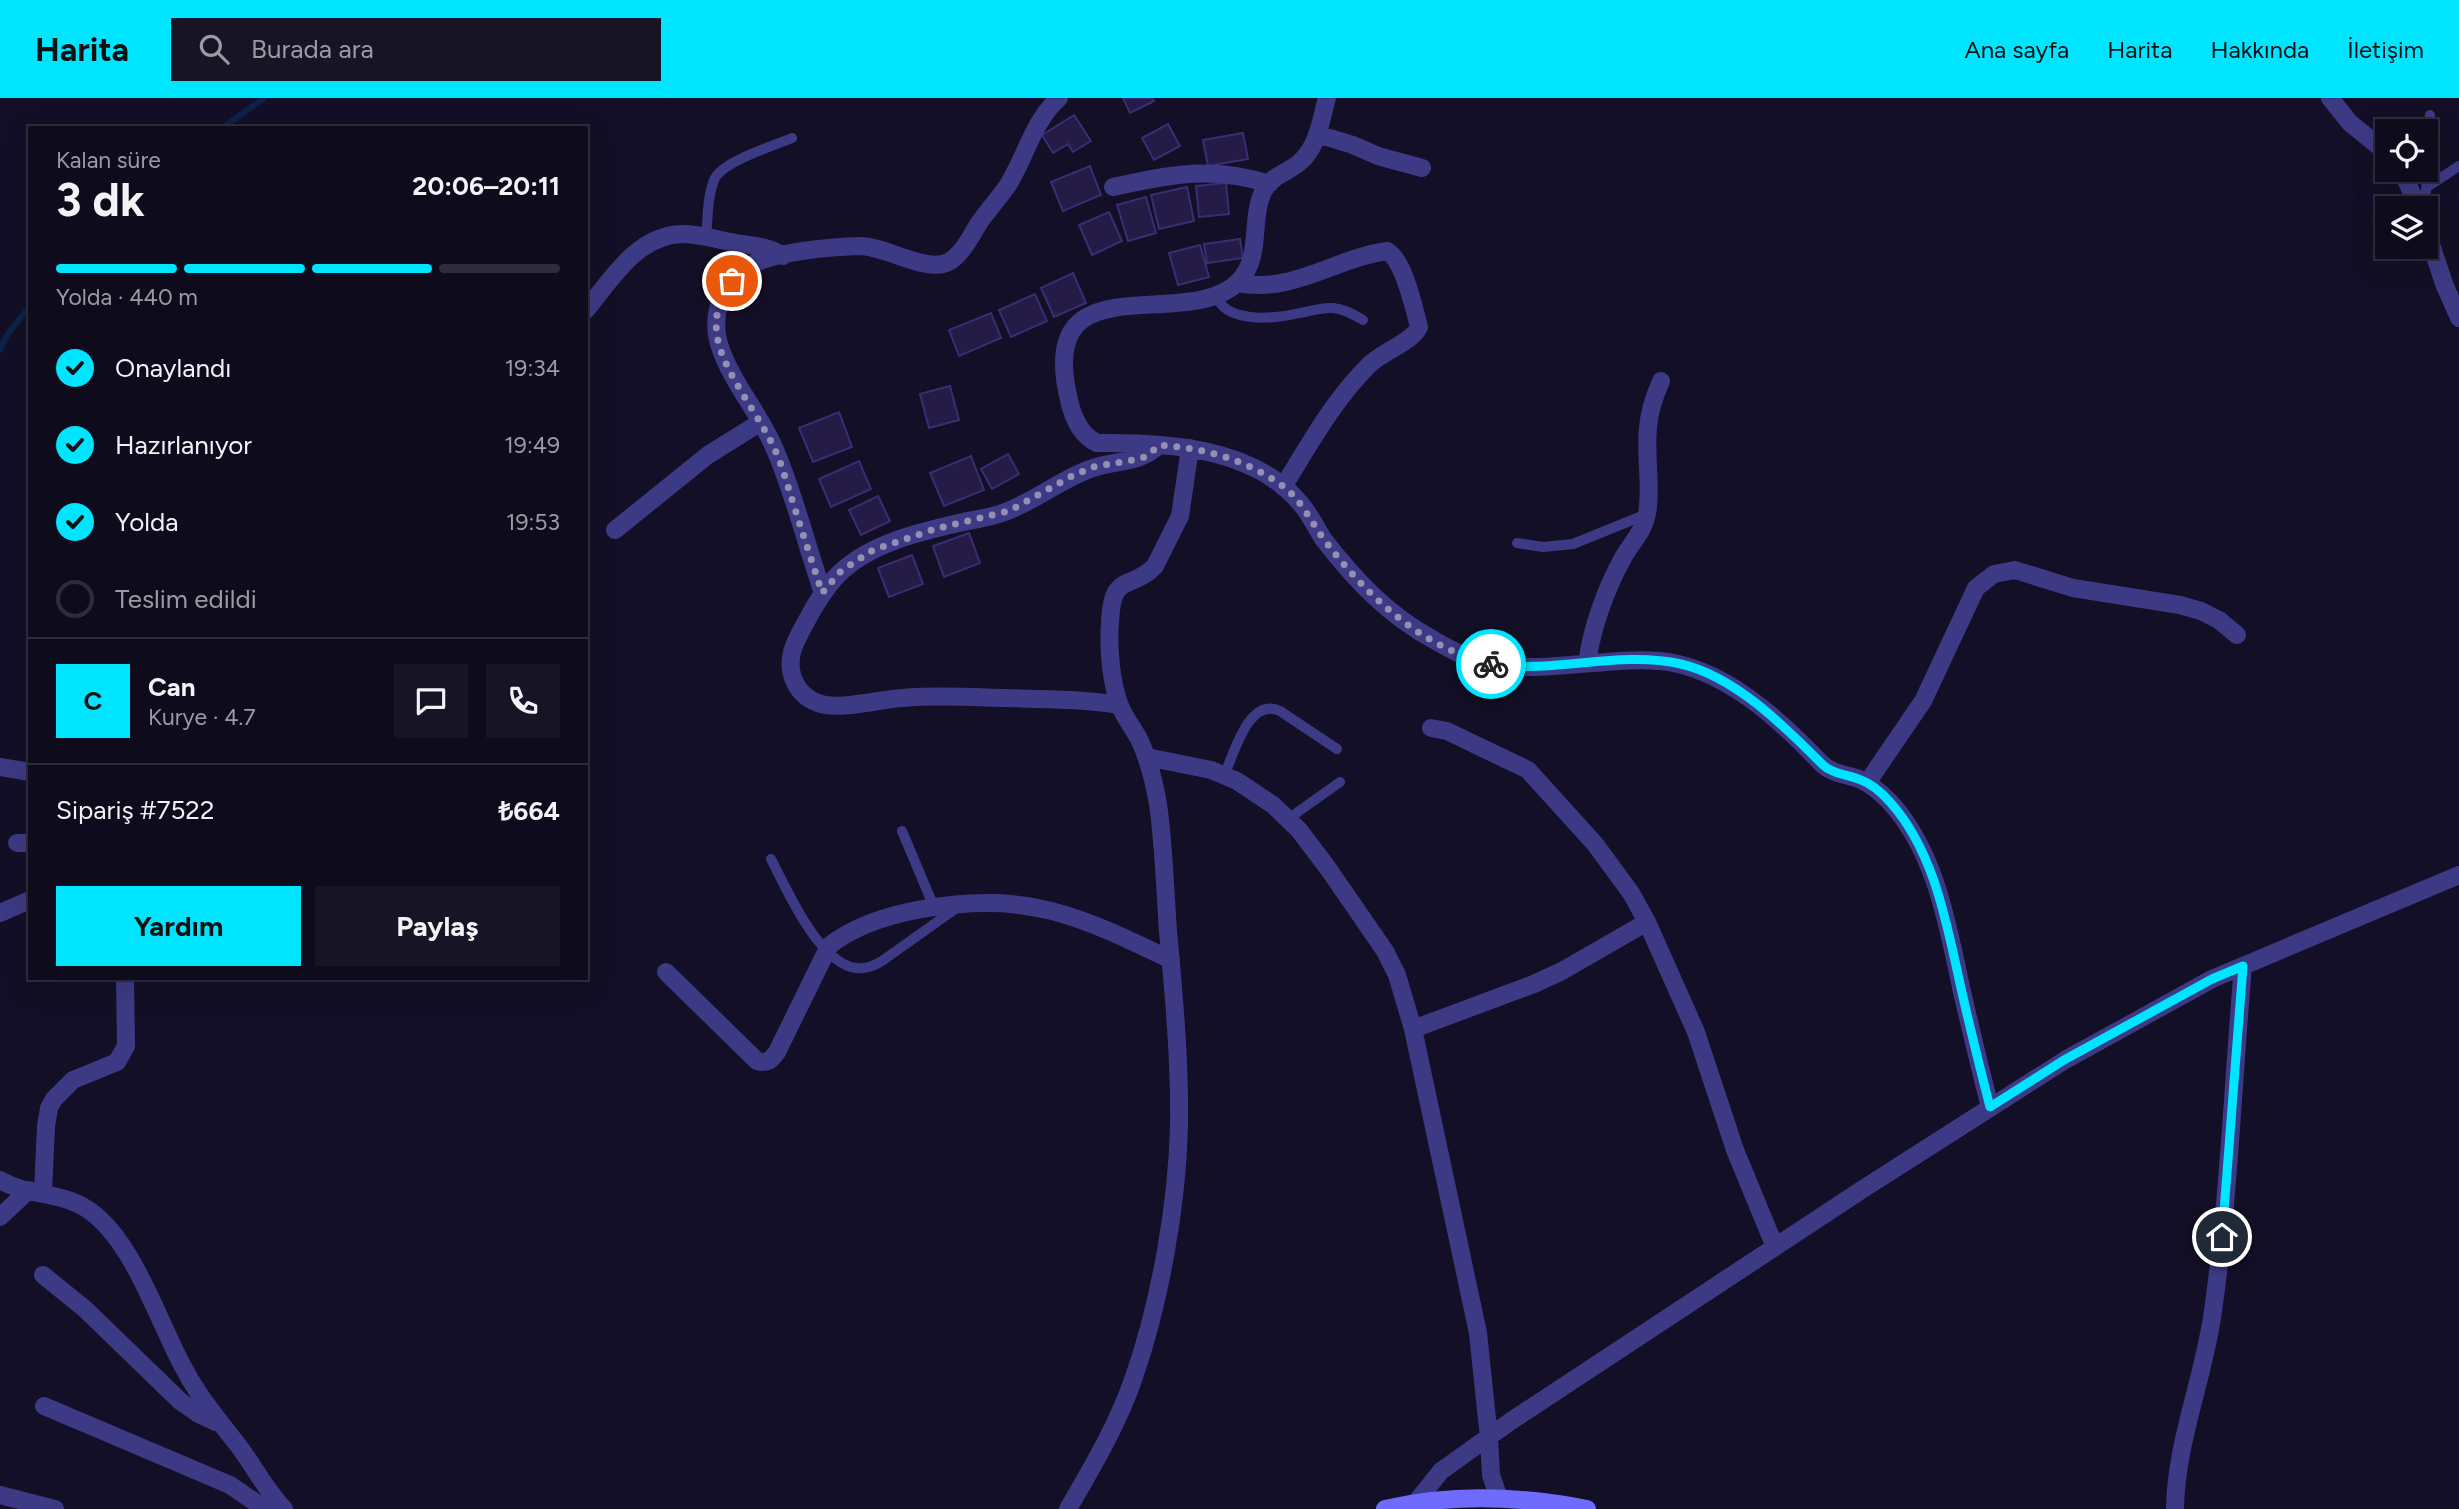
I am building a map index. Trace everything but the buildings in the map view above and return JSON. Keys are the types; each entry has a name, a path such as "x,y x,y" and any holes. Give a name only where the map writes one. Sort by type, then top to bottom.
{"street":[{"path":"822,593 776,452 718,342 716,321 723,293 745,268 783,256 838,247 863,246 890,251 933,267 947,263 960,252 1008,184 1037,126 1059,98"},
{"path":"1327,98 1314,143 1301,162 1263,191 1255,248 1247,272 1238,284 1215,296 1182,303 1108,309 1090,315 1079,324 1065,347 1065,370 1072,413 1079,428 1097,443 1159,445 1218,454 1283,486 1299,502 1321,536 1348,569 1382,605 1409,626 1458,653 1493,665 1660,661 1701,671 1746,697 1779,722 1825,767 1867,783 1891,803 1904,821 1932,876 1943,910 1990,1107"},
{"path":"2330,98 2350,123 2375,143"},
{"path":"1317,134 1378,156 1422,168"},
{"path":"1113,187 1187,173 1237,174 1269,184"},
{"path":"588,307 620,267 663,237 679,234 706,237 768,248 783,256"},
{"path":"1238,284 1261,287 1281,284 1387,251 1396,258 1411,295 1419,327 1413,336 1371,362 1349,386 1283,486"},
{"path":"2437,259 2459,318"},
{"path":"1587,663 1592,639 1613,580 1643,529 1647,514 1647,430 1652,403 1661,381"},
{"path":"615,530 708,455 761,422"},
{"path":"1120,705 1084,700 946,696 847,704 818,703 808,698 796,686 791,677 789,663 803,627 822,593 841,571 873,550 924,532 1009,511 1072,476 1093,467 1147,456 1159,445"},
{"path":"1068,1509 1102,1450 1134,1378 1147,1336 1173,1204 1179,1128 1178,1063 1163,843 1154,779 1147,757 1120,705 1110,647 1112,602 1119,587 1149,572 1180,516 1190,448"},
{"path":"1867,783 1923,701 1976,588 1994,574 2015,570 2073,588 2180,605 2201,611 2237,635"},
{"path":"1431,728 1447,731 1528,770 1595,844 1631,893 1647,922 1696,1032 1735,1150 1775,1247"},
{"path":"1147,757 1211,769 1251,789 1273,805 1288,819 1327,867 1385,951 1397,975 1413,1029 1478,1333 1491,1475 1499,1498"},
{"path":"0,767 28,772"},
{"path":"1416,1502 1441,1471 1511,1420 2064,1060 2212,979 2459,875"},
{"path":"0,913 28,901"},
{"path":"666,972 757,1061 764,1063 777,1052 813,983 826,950 838,939 875,920 900,913 965,903 1012,902 1068,914 1098,925 1171,960"},
{"path":"1413,1029 1534,984 1647,922"},
{"path":"2175,1509 2178,1464 2204,1363 2219,1264 2243,966"},
{"path":"0,1217 36,1191 49,1108 54,1099 73,1080 117,1062 126,1046 125,980"},
{"path":"0,1180 21,1189 68,1198 92,1212 112,1230 194,1387 272,1497 284,1509"},
{"path":"43,1275 95,1318 180,1401 219,1423"},
{"path":"44,1406 230,1485 265,1509"},
{"path":"0,1495 55,1509"},
{"path":"1385,1509 1449,1498 1499,1498 1533,1499 1587,1509"}],"lane":[{"path":"2426,196 2430,115"},
{"path":"706,237 710,193 720,172 734,163 792,138"},
{"path":"2427,187 2459,166"},
{"path":"1215,296 1223,307 1240,314 1276,317 1316,308 1333,308 1348,311 1363,320"},
{"path":"1517,543 1543,547 1573,544 1647,514"},
{"path":"1224,775 1248,722 1264,708 1272,707 1280,711 1337,749"},
{"path":"1288,819 1340,782"},
{"path":"902,831 934,907"},
{"path":"771,859 811,932 826,950 853,968 872,966 965,903"}],"waterway":[{"path":"225,126 264,98"},
{"path":"0,350 7,335 28,309"}],"way so far":[{"path":"732,281 723,293 718,307 718,342 734,377 776,452 822,593 841,571 873,550 913,535 1009,511 1072,476 1093,467 1147,456 1159,445 1183,447 1218,454 1268,477 1285,488 1299,502 1340,561 1382,605 1432,640 1458,653 1491,664"}],"route":[{"path":"1491,664 1545,666 1642,660 1681,664 1721,681 1760,707 1789,729 1825,767 1872,785 1891,803 1904,821 1932,876 1943,910 1990,1107 2064,1060 2212,979 2243,966 2222,1237"}]}
